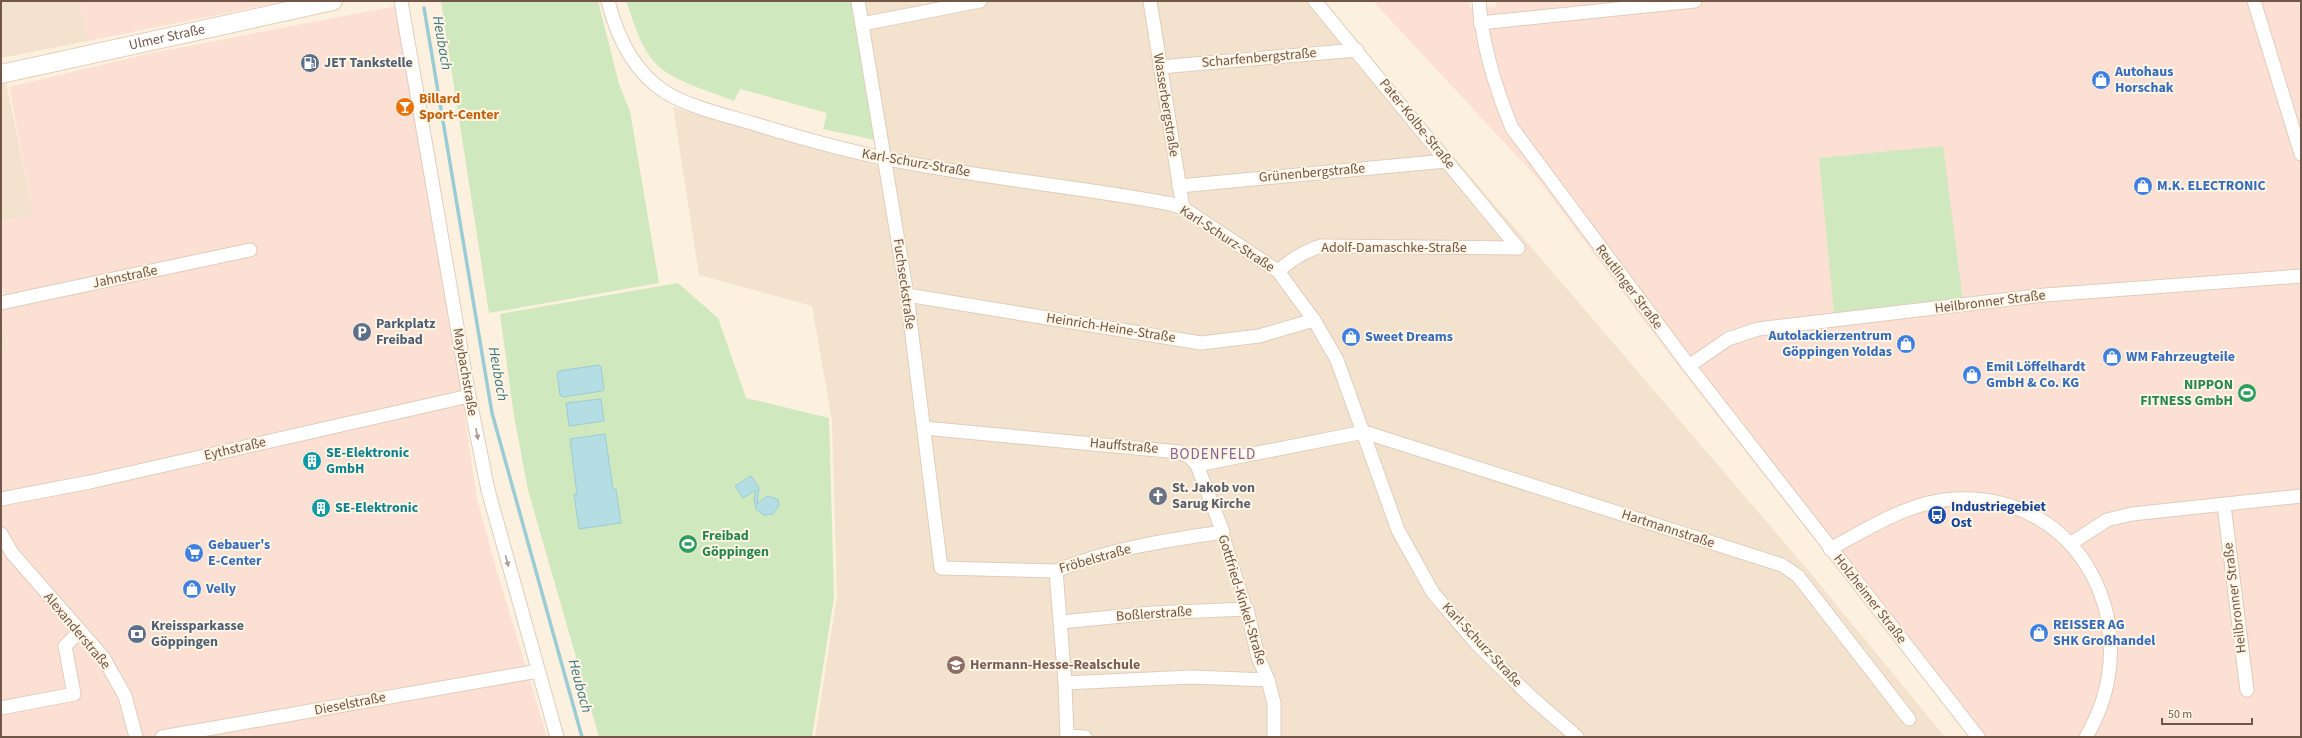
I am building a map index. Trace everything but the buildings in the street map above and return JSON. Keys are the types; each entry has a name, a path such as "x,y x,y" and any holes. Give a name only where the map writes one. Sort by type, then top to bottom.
{"main road":[{"name":"Ulmer Straße","path":"1,74 333,1"}],"street":[{"name":"Maybachstraße","path":"401,1 469,396 488,490 557,737"},
{"name":"Karl-Schurz-Straße","path":"608,1 614,24 626,52 641,70 666,92 704,109 820,144 885,159 1056,184 1183,208 1278,271 1314,320 1337,360 1398,530 1433,593 1477,644 1531,697 1577,737"},
{"name":"Fuchseckstraße","path":"858,1 907,295 941,568"},
{"path":"862,24 980,1"},
{"name":"Wasserbergstraße","path":"1150,1 1183,208"},
{"name":"Pater-Kolbe-Straße","path":"1315,1 1357,50 1518,248"},
{"name":"Reutlinger Straße","path":"1479,1 1480,23 1494,85 1512,128 1689,366 1830,549"},
{"path":"1480,23 1695,1"},
{"path":"2254,1 2301,154"},
{"name":"Scharfenbergstraße","path":"1160,67 1357,50"},
{"name":"Grünenbergstraße","path":"1179,186 1446,161"},
{"name":"Adolf-Damaschke-Straße","path":"1278,271 1293,258 1310,249 1321,246 1518,248"},
{"name":"Jahnstraße","path":"1,303 250,250"},
{"name":"Heilbronner Straße","path":"1689,366 1728,339 1758,329 2045,295 2301,276"},
{"name":"Heinrich-Heine-Straße","path":"907,295 1201,343 1258,336 1314,320"},
{"name":"Eythstraße","path":"1,499 90,482 469,396"},
{"name":"Hauffstraße","path":"924,428 1179,452 1190,457 1197,465"},
{"path":"1197,465 1364,432"},
{"name":"Hartmannstraße","path":"1364,432 1782,565 1798,576 1909,719"},
{"name":"Gottfried-Kinkel-Straße","path":"1197,465 1223,532 1247,609 1258,657 1268,680 1274,703 1274,737"},
{"path":"2070,544 2092,529 2114,518 2132,514 2301,496"},
{"name":"Holzheimer Straße","path":"1978,737 1830,549 1890,517 1928,503 1954,499 1989,501 2026,513 2049,526 2070,544 2083,560 2102,597 2110,636 2108,686 2098,714 2086,737"},
{"name":"Heilbronner Straße","path":"2224,505 2247,690"},
{"name":"Fröbelstraße","path":"941,568 1056,571 1130,548 1223,532"},
{"name":"Alexanderstraße","path":"1,534 12,553 102,657 125,696 136,737"},
{"path":"1056,571 1061,622 1067,736 1085,737"},
{"name":"Boßlerstraße","path":"1061,622 1153,613 1247,609"},
{"path":"1,708 74,694 65,646 79,632"},
{"name":"Dieselstraße","path":"162,737 538,671"},
{"path":"1065,683 1191,677 1268,680"}],"shaded area":[{"path":"1,1 79,1 88,41 1,58"},
{"path":"79,1 286,1 88,41"},
{"path":"857,1 921,1 922,4 937,1 1320,1 1807,569 1945,737 815,737 837,596 832,421 812,306 699,275 673,107 821,150 882,159"},
{"path":"1373,1 1469,1 1470,9 1496,7 1496,1 2301,1 2301,737 1977,737 1826,554 1682,371 1538,179"},
{"path":"396,6 440,249 477,499 496,568 547,737 1,737 1,350 8,346 1,313 1,308 7,306 1,281 1,222 34,215 9,87 147,54"},
{"path":"1,58 34,215 1,222"},
{"path":"1,313 8,346 1,350"}],"green space":[{"path":"598,1 619,84 630,111 659,283 489,313 441,2"},
{"path":"626,1 857,1 880,141 823,129 827,113 740,89 734,101 693,86 672,76 656,64 650,57 638,34"},
{"path":"1943,146 1963,301 1834,313 1819,158"},
{"name":"Freibad Göppingen","path":"678,283 718,318 746,398 829,418 834,597 812,737 599,737 528,490 514,416 500,314"}],"water":[{"path":"599,365 601,367 604,389 602,391 563,397 560,395 557,373 559,371"},
{"path":"601,399 604,421 569,426 566,403"},
{"path":"605,434 613,489 616,489 621,523 579,529 574,494 577,494 570,439"},
{"path":"751,476 759,488 757,504 767,496 778,499 779,506 773,514 764,515 756,509 754,499 756,490 743,498 735,486"}],"waterway":[{"name":"Heubach","path":"424,8 492,413 582,737"}],"place":[{"name":"JET Tankstelle","path":"310,63"},
{"name":"Autohaus Horschak","path":"2101,80"},
{"name":"Billard Sport-Center","path":"405,107"},
{"name":"M.K. ELECTRONIC","path":"2143,186"},
{"name":"Parkplatz Freibad","path":"362,332"},
{"name":"Sweet Dreams","path":"1351,337"},
{"name":"Autolackierzentrum Göppingen Yoldas","path":"1906,344"},
{"name":"WM Fahrzeugteile","path":"2112,357"},
{"name":"Emil Löffelhardt GmbH & Co. KG","path":"1972,375"},
{"name":"NIPPON FITNESS GmbH","path":"2247,393"},
{"name":"SE-Elektronic GmbH","path":"312,461"},
{"name":"St. Jakob von Sarug Kirche","path":"1158,496"},
{"name":"SE-Elektronic","path":"321,508"},
{"name":"Industriegebiet Ost","path":"1937,515"},
{"name":"Freibad Göppingen","path":"688,544"},
{"name":"Gebauer's E-Center","path":"194,553"},
{"name":"Velly","path":"192,589"},
{"name":"REISSER AG SHK Großhandel","path":"2039,633"},
{"name":"Kreissparkasse Göppingen","path":"137,634"},
{"name":"Hermann-Hesse-Realschule","path":"956,665"}],"district":[{"name":"BODENFELD","path":"1213,454"}]}
